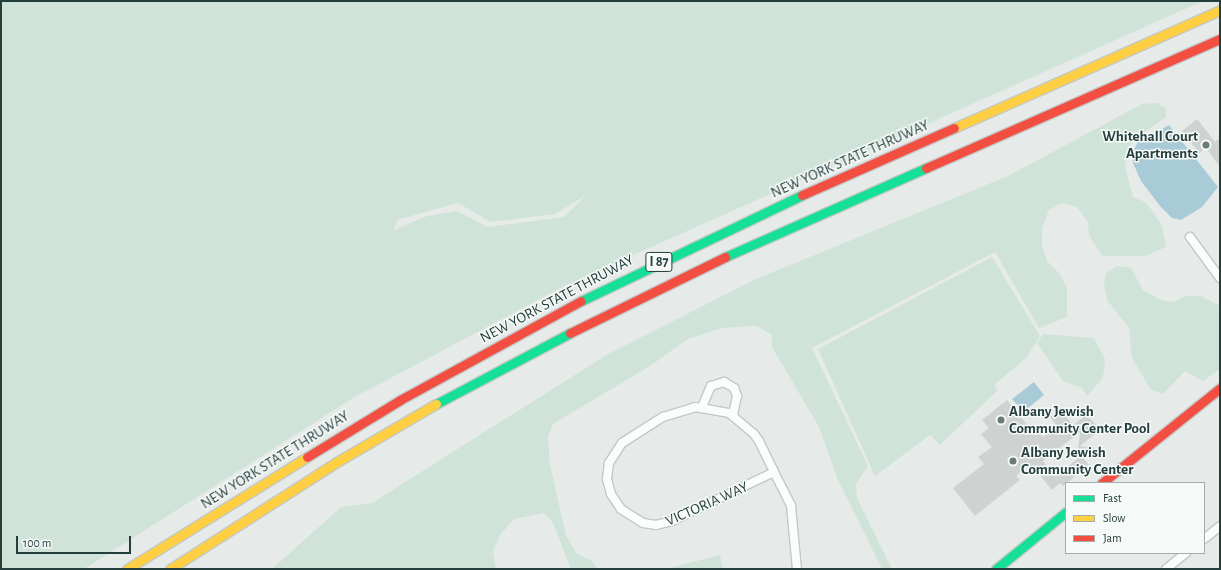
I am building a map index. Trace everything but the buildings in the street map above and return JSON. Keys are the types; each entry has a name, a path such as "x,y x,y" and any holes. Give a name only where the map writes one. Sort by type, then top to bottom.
{"main road":[{"name":"NEW YORK STATE THRUWAY","path":"128,569 400,400 592,295 767,211 1220,10"},
{"name":"I 87","path":"170,569 335,463 410,419 602,316 759,242 1220,38"},
{"path":"1103,482 1220,388"},
{"path":"996,569 1065,513"}],"street":[{"path":"1190,237 1220,278"},
{"path":"702,407 711,386 724,382 734,388 737,396 733,415"},
{"name":"VICTORIA WAY","path":"774,472 665,524 647,525 621,509 611,494 607,479 609,463 618,447 631,436 672,413 702,407 733,415 754,434 774,472 794,514 797,569"},
{"path":"1205,538 1220,526"},
{"path":"1166,569 1185,554"}],"green space":[{"path":"1,1 1203,1 564,286 353,398 84,569 1,569","holes":["586,195 564,217 488,227 457,211 427,216 394,230 397,220 458,203 491,222 555,214"]},
{"path":"1157,103 1166,108 1166,117 1133,140 1128,150 1125,167 1133,197 1145,202 1155,214 1162,227 1166,247 1145,256 1102,256 1089,235 1088,222 1077,207 1062,203 1049,210 1042,228 1042,245 1047,261 1060,274 1067,288 1067,317 1039,328 995,252 812,348 868,466 856,484 857,498 892,569 882,569 837,478 819,427 772,347 772,335 757,326 722,328 688,339 650,366 553,424 548,437 550,464 566,536 577,554 592,561 597,569 571,569 553,523 544,513 514,519 500,535 493,551 496,569 272,569 341,507 372,503 608,354 756,279 1008,176 1142,104"},
{"path":"992,257 1040,336 1027,357 994,385 998,390 940,445 930,435 875,476 818,349"},
{"path":"1117,266 1131,268 1143,290 1161,300 1173,302 1185,296 1201,296 1220,306 1220,369 1203,381 1185,371 1163,394 1151,390 1132,358 1129,328 1107,300 1104,284 1106,273"},
{"path":"1043,334 1094,338 1105,359 1104,372 1102,379 1087,396 1082,388 1063,381 1037,343"},
{"path":"720,555 723,569 667,569 681,565"}],"water":[{"path":"1169,125 1218,187 1202,207 1181,220 1172,218 1160,206 1141,181 1133,163 1132,153 1138,142"},
{"path":"1034,382 1044,395 1023,412 1012,399"}],"traffic: fast":[{"path":"725,257 926,168"},
{"path":"581,301 802,195"},
{"path":"436,404 570,333"},
{"path":"996,569 1065,513"}],"traffic: slow":[{"path":"954,128 1220,10"},
{"path":"170,569 335,463 436,404"},
{"path":"127,569 307,457"}],"traffic: jam":[{"path":"926,168 1220,39"},
{"path":"802,195 954,128"},
{"path":"570,333 725,257"},
{"path":"307,457 400,400 581,301"},
{"path":"1103,482 1220,388"}],"place":[{"name":"Whitehall Court Apartments","path":"1206,145"},
{"name":"Albany Jewish Community Center Pool","path":"1001,420"},
{"name":"Albany Jewish Community Center","path":"1013,461"}]}
